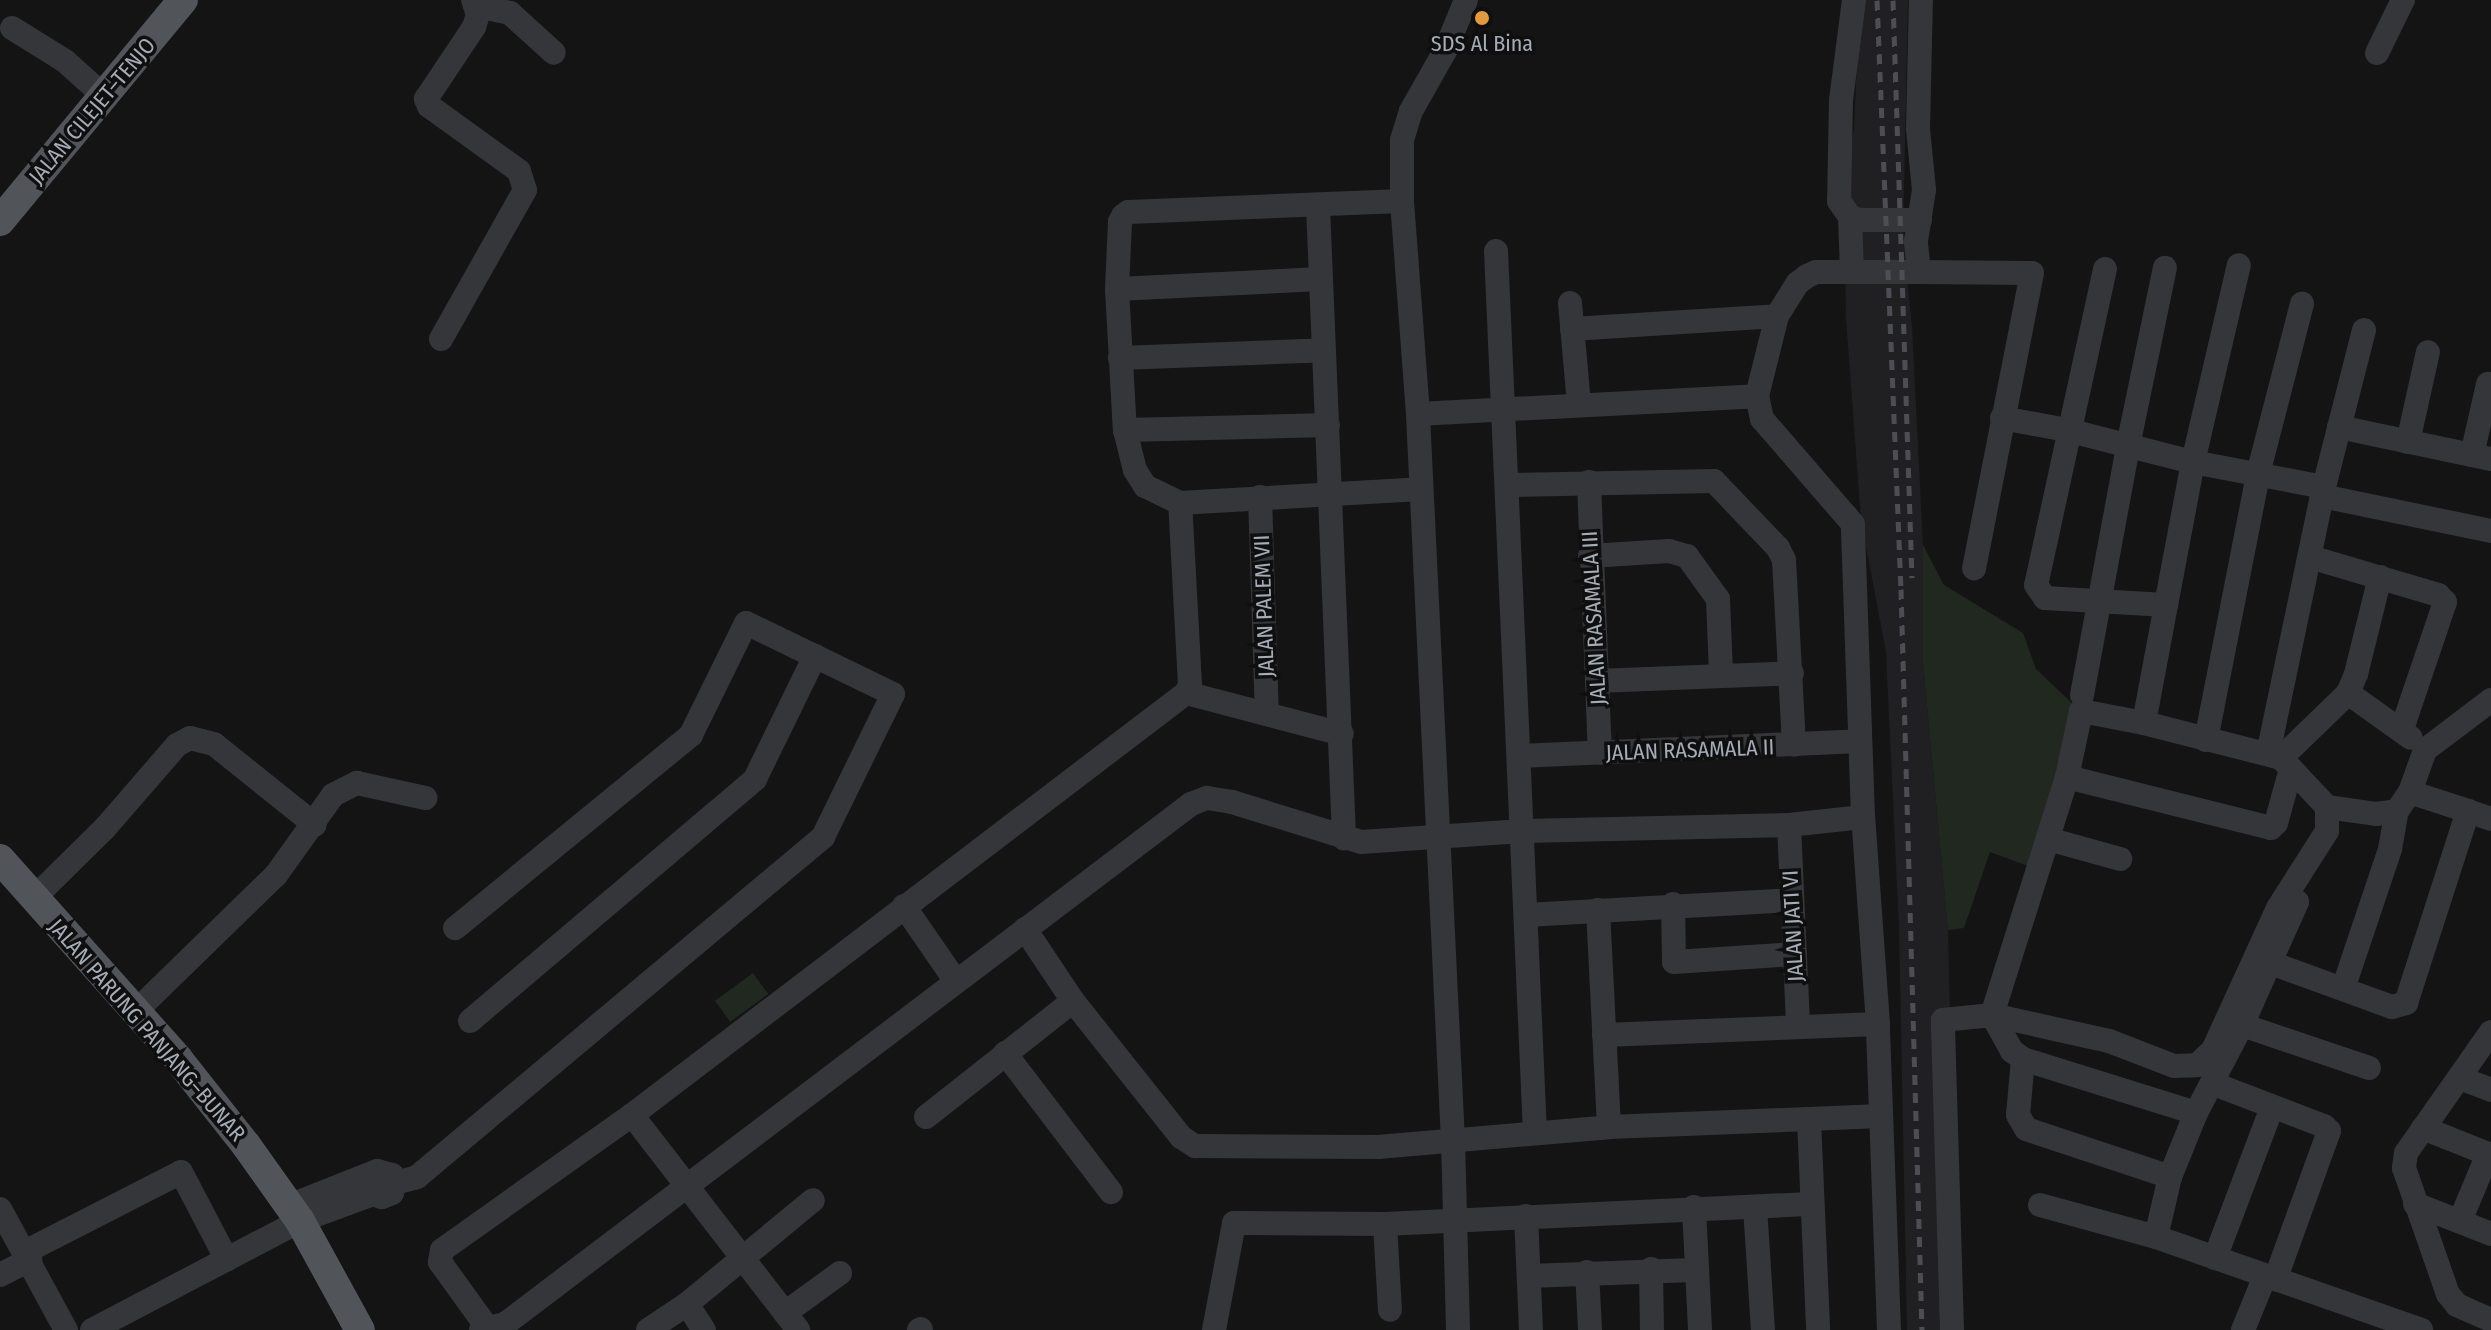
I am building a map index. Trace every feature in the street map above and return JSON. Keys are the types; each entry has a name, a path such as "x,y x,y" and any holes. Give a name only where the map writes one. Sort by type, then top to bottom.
{"main road":[{"name":"JALAN CILEJET–TENJO","path":"0,221 183,0"},
{"name":"JALAN PARUNG PANJANG–BUNAR","path":"0,859 178,1059 295,1213 321,1254 360,1330"}],"street":[{"path":"1458,1330 1453,1141 1418,414 1402,201 1402,140 1406,125 1445,51 1466,0"},
{"path":"1851,247 1838,193 1842,87 1854,0"},
{"path":"1919,249 1924,190 1918,129 1921,0"},
{"path":"2377,53 2403,0"},
{"path":"441,339 525,190 519,171 429,106 426,99 474,27 475,3 520,19 554,53"},
{"path":"12,28 65,61 104,96"},
{"path":"1402,201 1128,212 1120,222 1117,289 1120,358 1125,430 1135,470 1145,486 1180,503 1421,489"},
{"path":"1318,206 1344,838"},
{"path":"1851,247 1919,249"},
{"path":"1889,1330 1878,1024 1863,817 1853,524 1762,419 1757,396 1777,316 1798,283 1851,247 1919,249 2032,273 1974,568"},
{"path":"1496,251 1535,1132"},
{"path":"2144,723 2193,462 2239,265"},
{"path":"2082,695 2165,268"},
{"path":"2105,269 2067,430 2036,585 2045,598 2166,605"},
{"path":"1117,289 1321,279"},
{"path":"1570,303 1579,404"},
{"path":"2206,740 2258,474 2302,304"},
{"path":"1572,329 1777,316"},
{"path":"2067,777 2271,828 2276,823 2280,760 2310,557 2323,491 2364,330"},
{"path":"1120,358 1324,350"},
{"path":"2408,442 2428,352"},
{"path":"2339,427 2481,457 2488,384"},
{"path":"1418,414 1757,396"},
{"path":"2002,418 2258,474 2491,531"},
{"path":"1125,430 1328,425"},
{"path":"1507,485 1714,481 1782,553 1792,673 1794,745"},
{"name":"JALAN RASAMALA III","path":"1589,482 1600,753"},
{"name":"JALAN PALEM VII","path":"1260,497 1267,714"},
{"path":"1180,503 1190,685 1186,693 632,1115 442,1250 440,1262 493,1328 1025,929 1174,813 1207,798 1232,802 1361,842 1523,831 1789,825 1863,817"},
{"path":"1590,556 1669,551 1687,556 1718,599 1721,674"},
{"path":"2310,557 2438,595 2445,602 2402,729"},
{"path":"2280,760 2348,693 2356,674 2380,577"},
{"path":"92,1330 227,1260 295,1213 371,1185 385,1170 395,1183 417,1177 823,837 893,694 746,623 691,735 455,928"},
{"path":"470,1021 755,779 815,656"},
{"path":"1597,681 1792,673"},
{"path":"1186,693 1342,734"},
{"path":"2348,693 2402,729 2425,750"},
{"path":"2343,989 2404,802 2425,750 2491,700"},
{"path":"2196,1113 2023,1059 2012,1051 1992,1015 2067,777 2081,711 2144,723 2280,760 2327,819"},
{"path":"34,898 105,828 177,745 190,738 214,744 315,825"},
{"name":"JALAN RASAMALA II","path":"1519,756 1860,741"},
{"path":"135,1012 252,900 315,825 333,795 357,783 425,798"},
{"path":"2271,963 2392,1007 2406,1003 2480,815 2404,802 2376,814 2327,819"},
{"path":"2156,1237 2170,1177 2196,1113 2214,1084 2271,963 2327,819"},
{"path":"1952,1330 1943,1020 1992,1015 2109,1041 2174,1066 2197,1065 2213,1050 2278,908 2327,819"},
{"name":"JALAN JATI VI","path":"1789,825 1798,1027"},
{"path":"2048,839 2120,859"},
{"path":"1526,915 1673,904 1791,900"},
{"path":"1673,904 1674,962 1795,954"},
{"path":"904,906 955,980"},
{"path":"1598,910 1609,1127"},
{"path":"1025,929 1073,1001 1181,1137 1195,1146 1378,1147 1609,1127 1881,1116"},
{"path":"926,1117 1073,1001"},
{"path":"1604,1035 1878,1024"},
{"path":"2242,1025 2369,1068"},
{"path":"2491,1032 2404,1160 2415,1204 2448,1294 2457,1305 2491,1320"},
{"path":"1005,1053 1111,1192"},
{"path":"2023,1059 2018,1115 2021,1124 2032,1134 2170,1177"},
{"path":"2460,1078 2491,1090"},
{"path":"2214,1084 2324,1126 2329,1131 2270,1278 2243,1330"},
{"path":"2215,1258 2272,1107"},
{"path":"632,1115 792,1321 840,1273"},
{"path":"1809,1120 1818,1330"},
{"path":"2423,1128 2490,1155 2460,1221"},
{"path":"0,1275 27,1256 181,1172 227,1260"},
{"path":"648,1330 687,1304 813,1200"},
{"path":"1214,1330 1234,1223 1385,1224 1694,1207 1812,1204"},
{"path":"2415,1204 2491,1234"},
{"path":"2040,1205 2156,1237 2421,1330"},
{"path":"1694,1207 1694,1270 1700,1330"},
{"path":"1755,1207 1763,1330"},
{"path":"0,1209 66,1330"},
{"path":"1526,1216 1531,1330"},
{"path":"1385,1224 1390,1310"},
{"path":"1529,1276 1651,1269 1694,1270"},
{"path":"1651,1269 1652,1330"},
{"path":"1587,1272 1590,1330"},
{"path":"687,1304 704,1330"}],"shaded area":[{"path":"1860,0 1908,0 1903,238 1912,327 1923,545 1923,663 1948,930 1957,1330 1907,1330 1899,927 1886,652 1861,520 1846,318 1844,205 1854,127"},
{"path":"1923,545 1944,585 2023,633 2036,669 2074,705 2031,867 1990,852 1964,928 1948,930 1923,663"},
{"path":"753,973 768,994 730,1022 715,1001"}],"railway":[{"path":"1877,0 1901,589 1922,1330"},
{"path":"1893,0 1912,578"}],"place":[{"name":"SDS Al Bina","path":"1482,18"}]}
